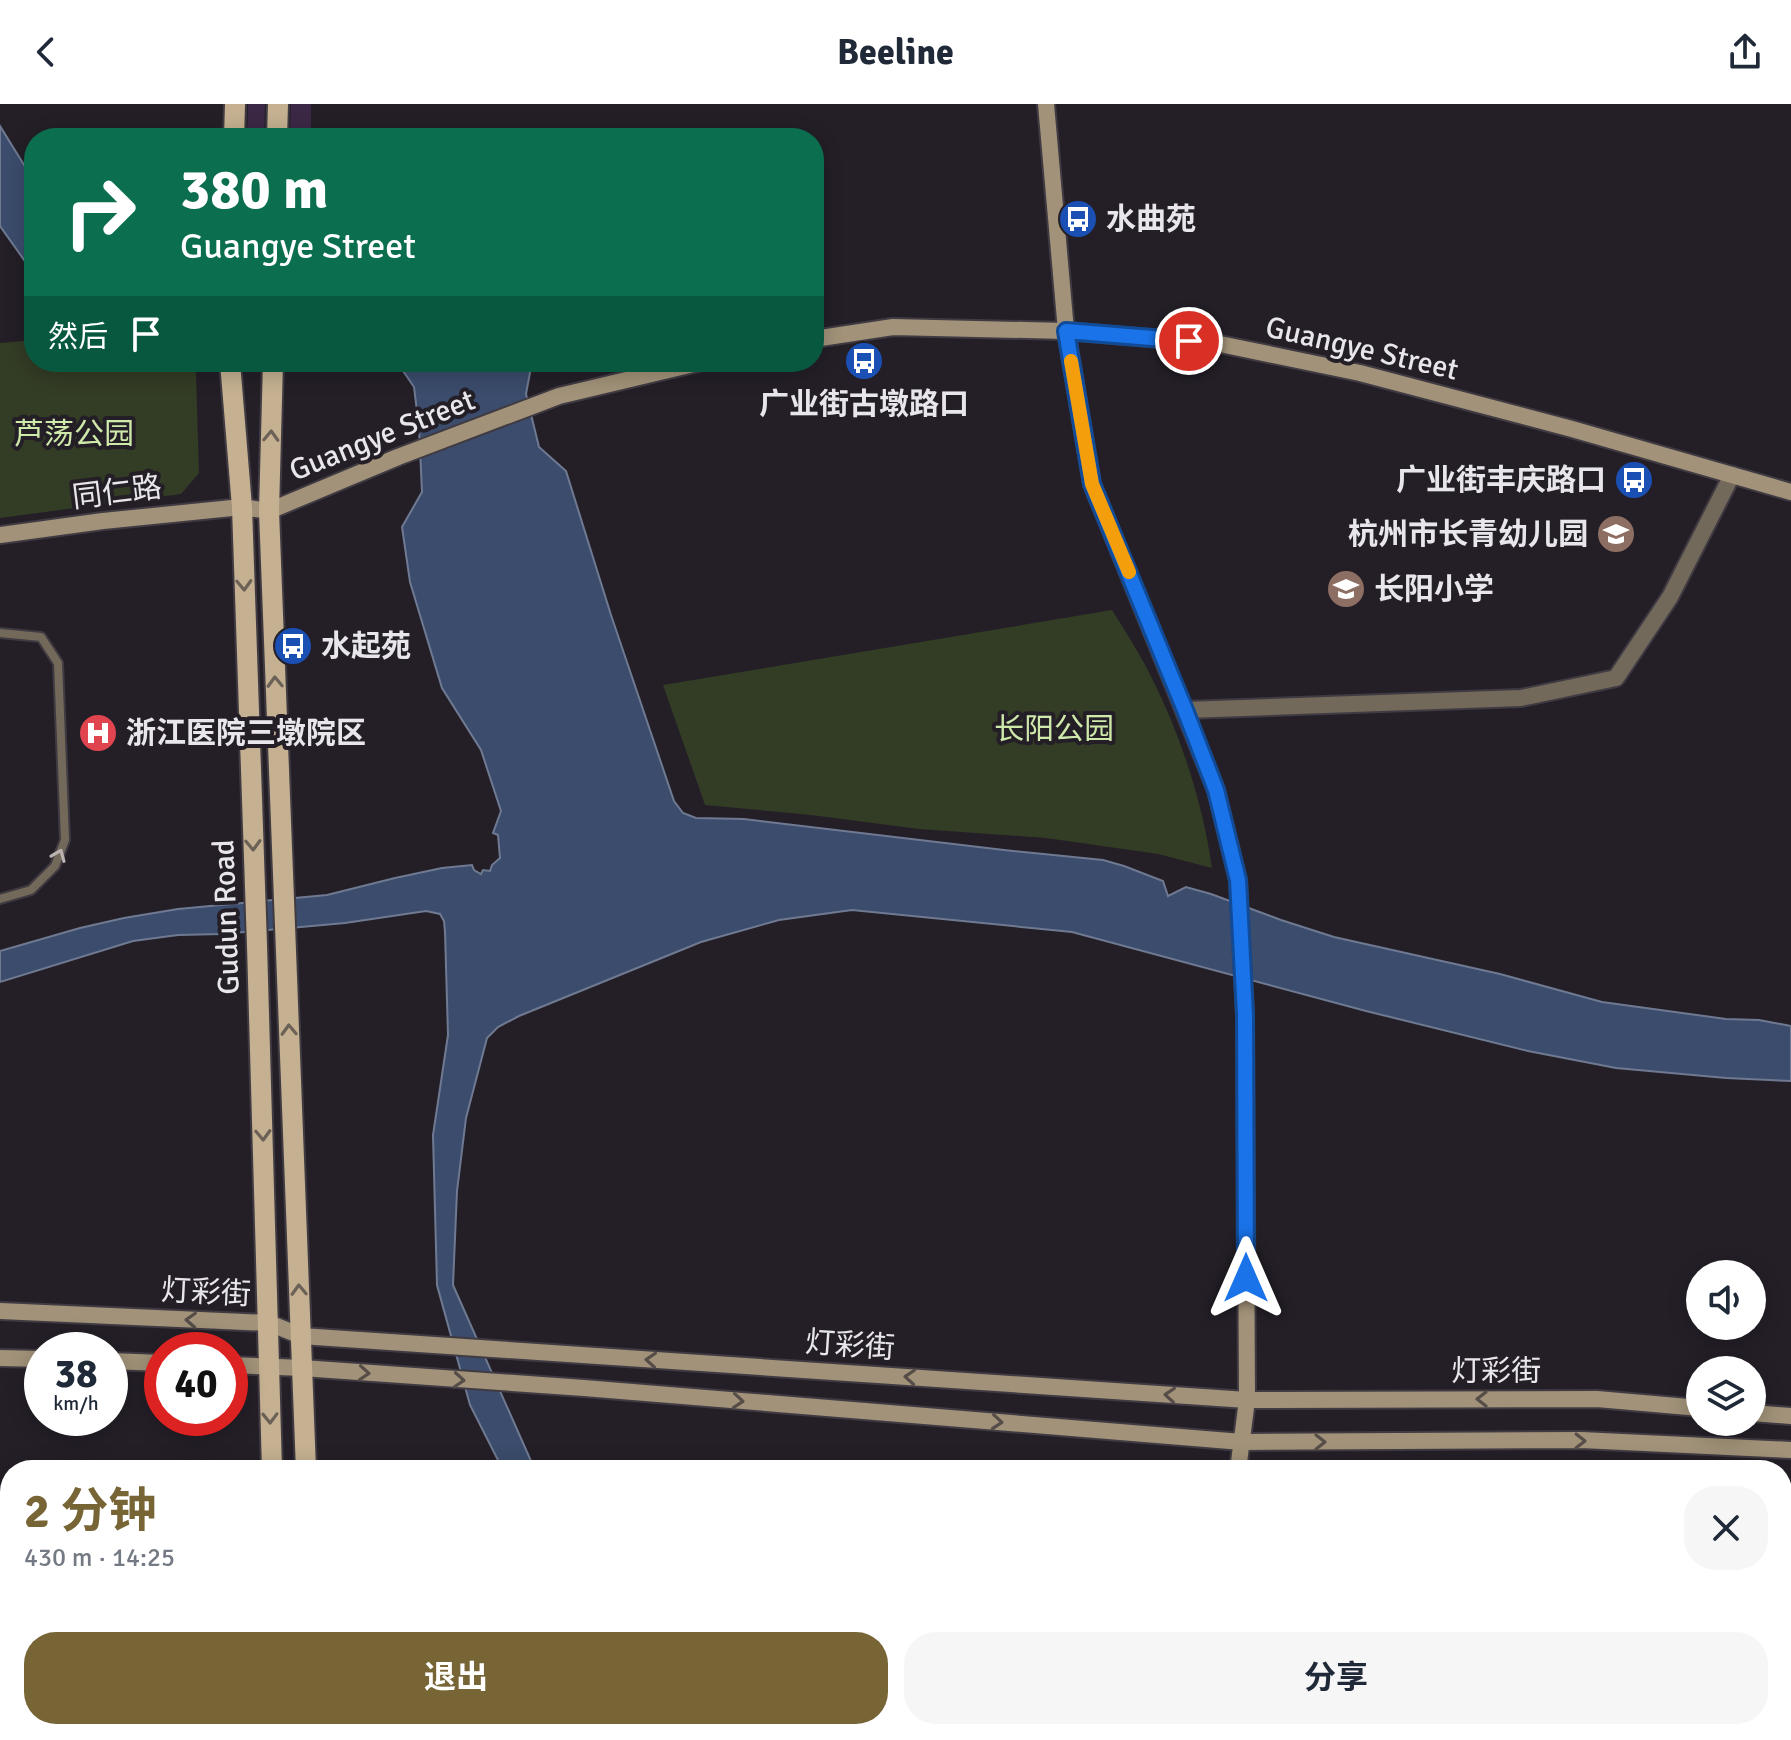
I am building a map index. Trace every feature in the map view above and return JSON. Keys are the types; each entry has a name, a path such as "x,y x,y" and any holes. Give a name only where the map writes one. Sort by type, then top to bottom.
{"main road":[{"path":"234,128 235,104"},
{"path":"277,128 278,104"},
{"path":"1046,104 1066,331 1092,484 1216,790 1238,880 1245,1015 1247,1400 1239,1460"},
{"name":"Guangye Street","path":"824,337 893,327 1066,331 1220,344 1360,373 1572,429 1791,492"},
{"name":"Gudun Road","path":"231,372 242,507 272,1460"},
{"name":"Gudun Road","path":"273,372 269,511 306,1460"},
{"name":"Guangye Street","path":"269,511 398,457 559,396 660,372"},
{"name":"同仁路","path":"0,535 242,507 269,511"},
{"name":"灯彩街","path":"0,1311 269,1323 301,1336 1247,1400 1597,1399 1686,1407"},
{"path":"0,1358 24,1359"},
{"path":"248,1365 1242,1442 1581,1440 1791,1450"},
{"path":"1766,1414 1791,1416"}],"street":[{"path":"1185,710 1521,698 1616,678 1670,597 1732,475"}],"lane":[{"path":"0,633 41,637 58,663 65,840 55,866 31,890 0,899"}],"green space":[{"name":"芦荡公园","path":"24,341 24,372 195,372 199,473 181,494 0,518 0,343"},
{"name":"长阳公园","path":"1112,610 1144,663 1178,737 1202,815 1212,868 1158,854 1046,838 919,829 705,805 663,685"}],"water":[{"path":"0,126 24,165 24,260 0,226"},
{"path":"404,372 530,372 526,394 539,447 566,471 674,801 683,813 696,818 744,819 1103,860 1163,881 1168,896 1186,887 1334,937 1500,974 1602,1002 1791,1026 1791,1081 1616,1068 1528,1051 1072,932 852,910 779,920 701,942 519,1016 498,1027 487,1038 466,1118 457,1191 453,1285 531,1460 498,1460 470,1405 437,1285 433,1135 448,1035 445,932 440,914 426,911 345,923 133,941 0,982 0,951 80,928 178,909 327,895 442,868 472,865 481,874 483,870 490,871 500,858 498,835 493,833 501,811 481,750 442,688 410,582 402,527 422,492 414,387"}],"building":[{"path":"248,104 265,104 264,128 247,128"},
{"path":"291,104 311,104 311,128 290,128"}],"slow traffic":[{"path":"1071,361 1092,484 1129,572"}],"place":[{"name":"水曲苑","path":"1078,219"},
{"name":"广业街古墩路口","path":"864,361"},
{"name":"广业街丰庆路口","path":"1634,480"},
{"name":"杭州市长青幼儿园","path":"1616,534"},
{"name":"长阳小学","path":"1346,589"},
{"name":"水起苑","path":"293,646"},
{"name":"浙江医院三墩院区","path":"98,733"}],"route":[{"path":"1189,341 1066,331 1092,484 1216,790 1238,880 1245,1015 1246,1278"}]}
